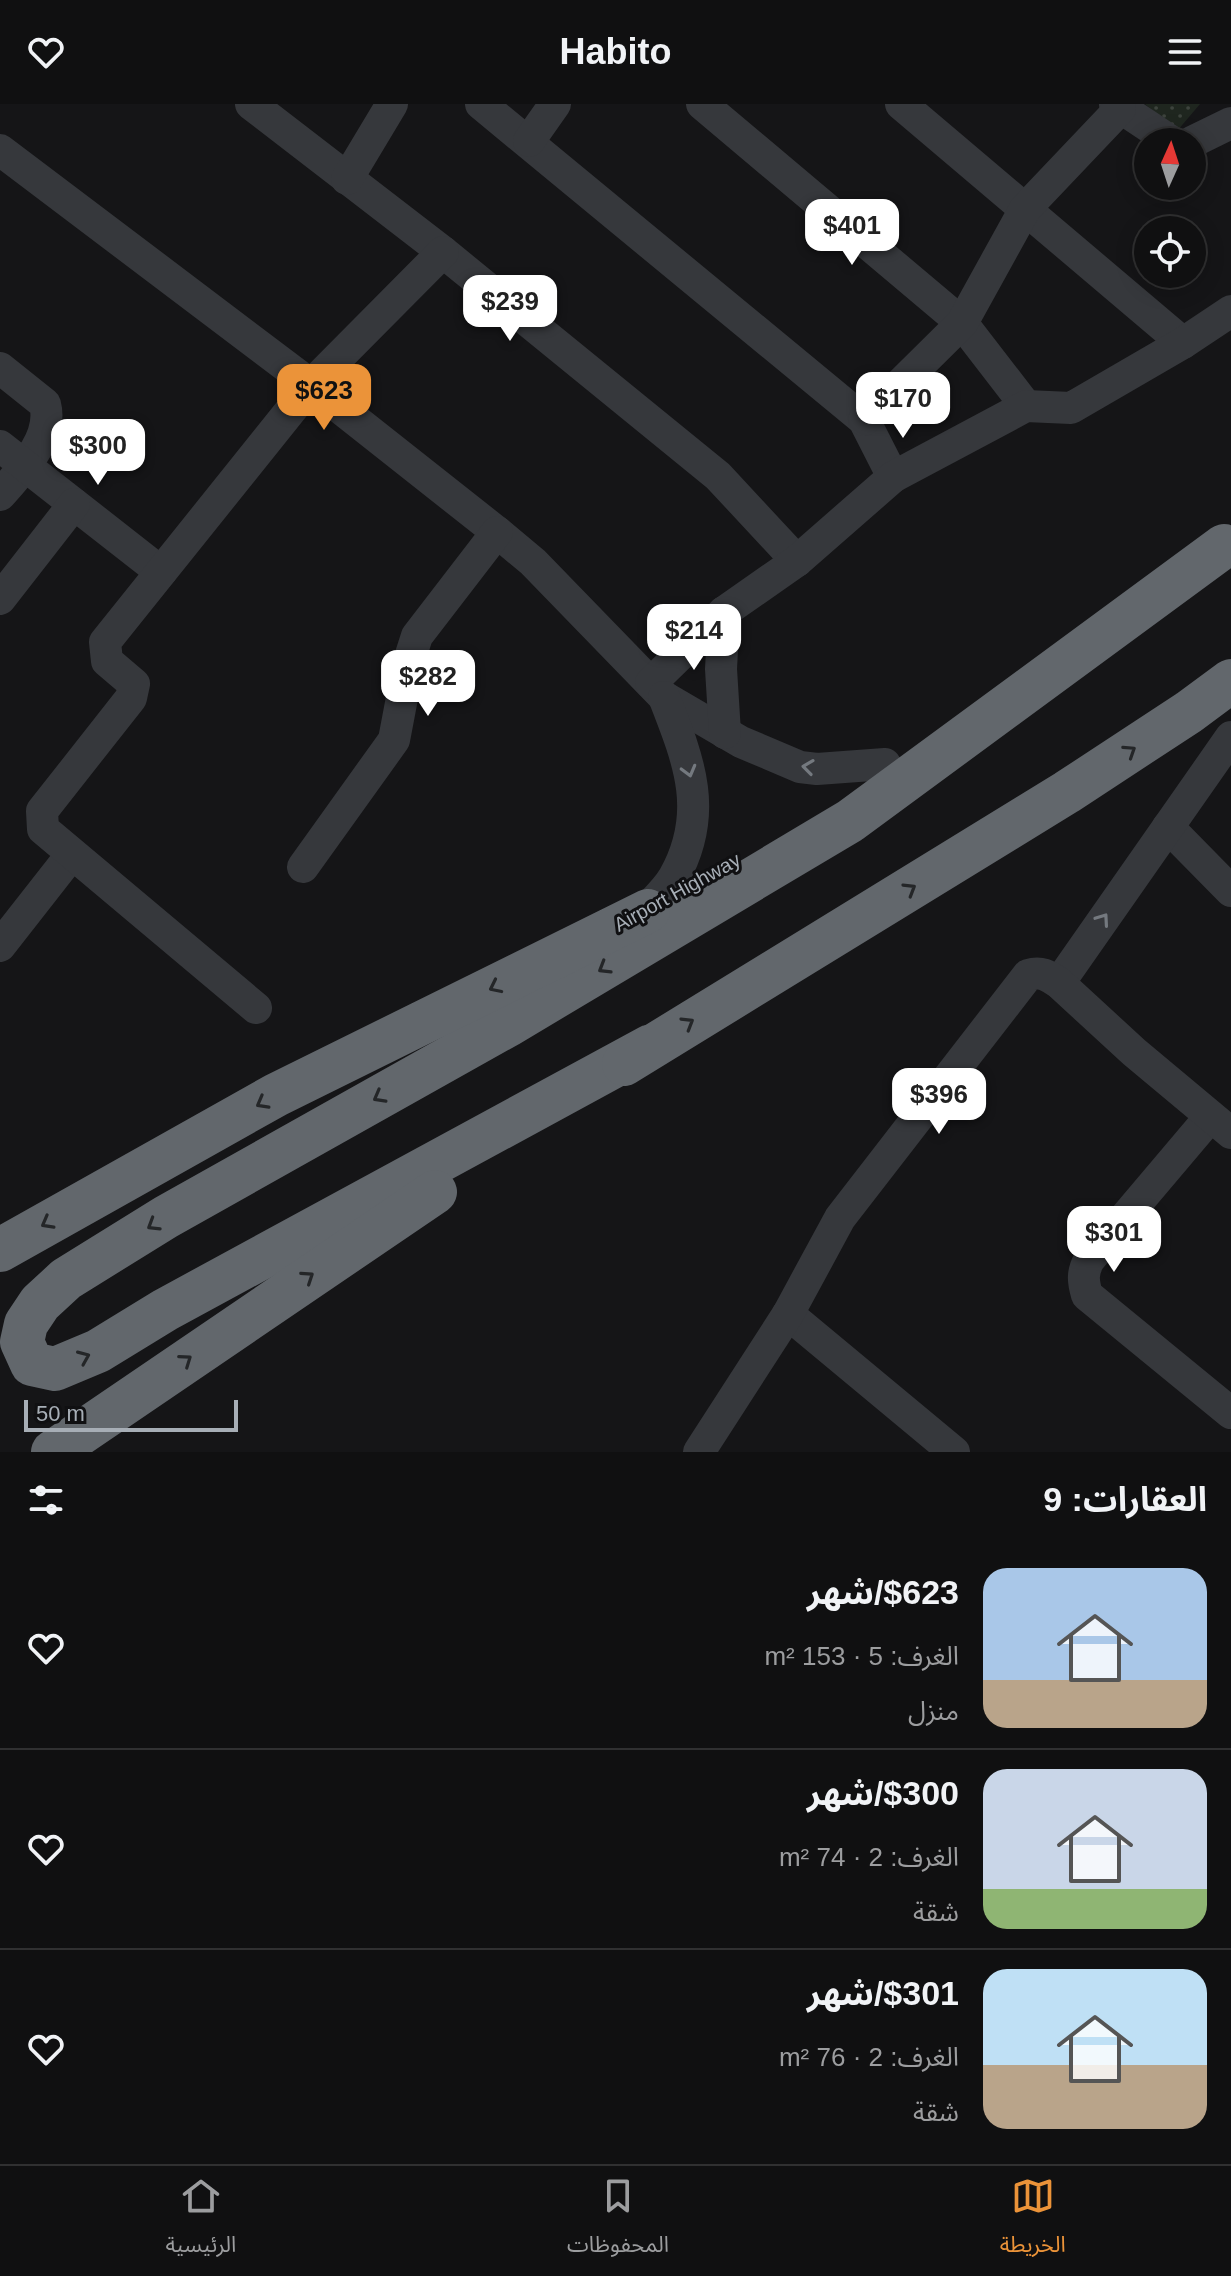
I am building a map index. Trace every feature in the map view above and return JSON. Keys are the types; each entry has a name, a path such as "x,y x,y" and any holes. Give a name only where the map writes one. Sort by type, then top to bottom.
{"highway":[{"name":"Airport Highway","path":"0,1250 276,1095 641,915 814,812 1228,544"},
{"path":"649,1047 165,1310 98,1351 55,1369 32,1364 22,1342 26,1324 40,1303 66,1279 166,1217 508,1025 850,821 1228,544"},
{"path":"53,1452 649,1047 1067,792 1231,681"}],"street":[{"path":"251,104 443,252 718,476 797,561"},
{"path":"347,179 392,104"},
{"path":"481,104 864,420 893,477"},
{"path":"529,141 555,104"},
{"path":"702,104 962,323 1026,406"},
{"path":"901,104 1183,343"},
{"path":"864,420 962,323 1025,209 1118,106 1151,128"},
{"path":"1206,135 1231,123"},
{"path":"0,150 311,385 497,532 533,562 658,690 741,742 800,767 817,769 885,764"},
{"path":"256,1008 43,829 42,811 131,698 134,684 107,661 105,642 311,385 443,252"},
{"path":"658,690 724,612 797,561 893,477 1026,406 1071,408 1183,343 1231,311"},
{"path":"0,368 45,404 47,413 46,426 25,466 0,495"},
{"path":"0,446 161,572"},
{"path":"0,599 74,504"},
{"path":"303,867 394,740 409,661 417,636 497,532"},
{"path":"724,612 721,669 725,733"},
{"path":"641,915 673,879 690,845 693,822 693,786 678,731 658,690"},
{"path":"1059,983 1231,737"},
{"path":"1168,827 1231,891"},
{"path":"0,946 72,854"},
{"path":"699,1452 788,1314 840,1218 1028,975 1037,973 1047,974 1059,983 1221,1125 1089,1260 1083,1272 1083,1282 1087,1295 1231,1413"},
{"path":"788,1314 954,1452"}],"shaded area":[{"path":"1145,104 1200,104 1180,128 1173,128"}]}
